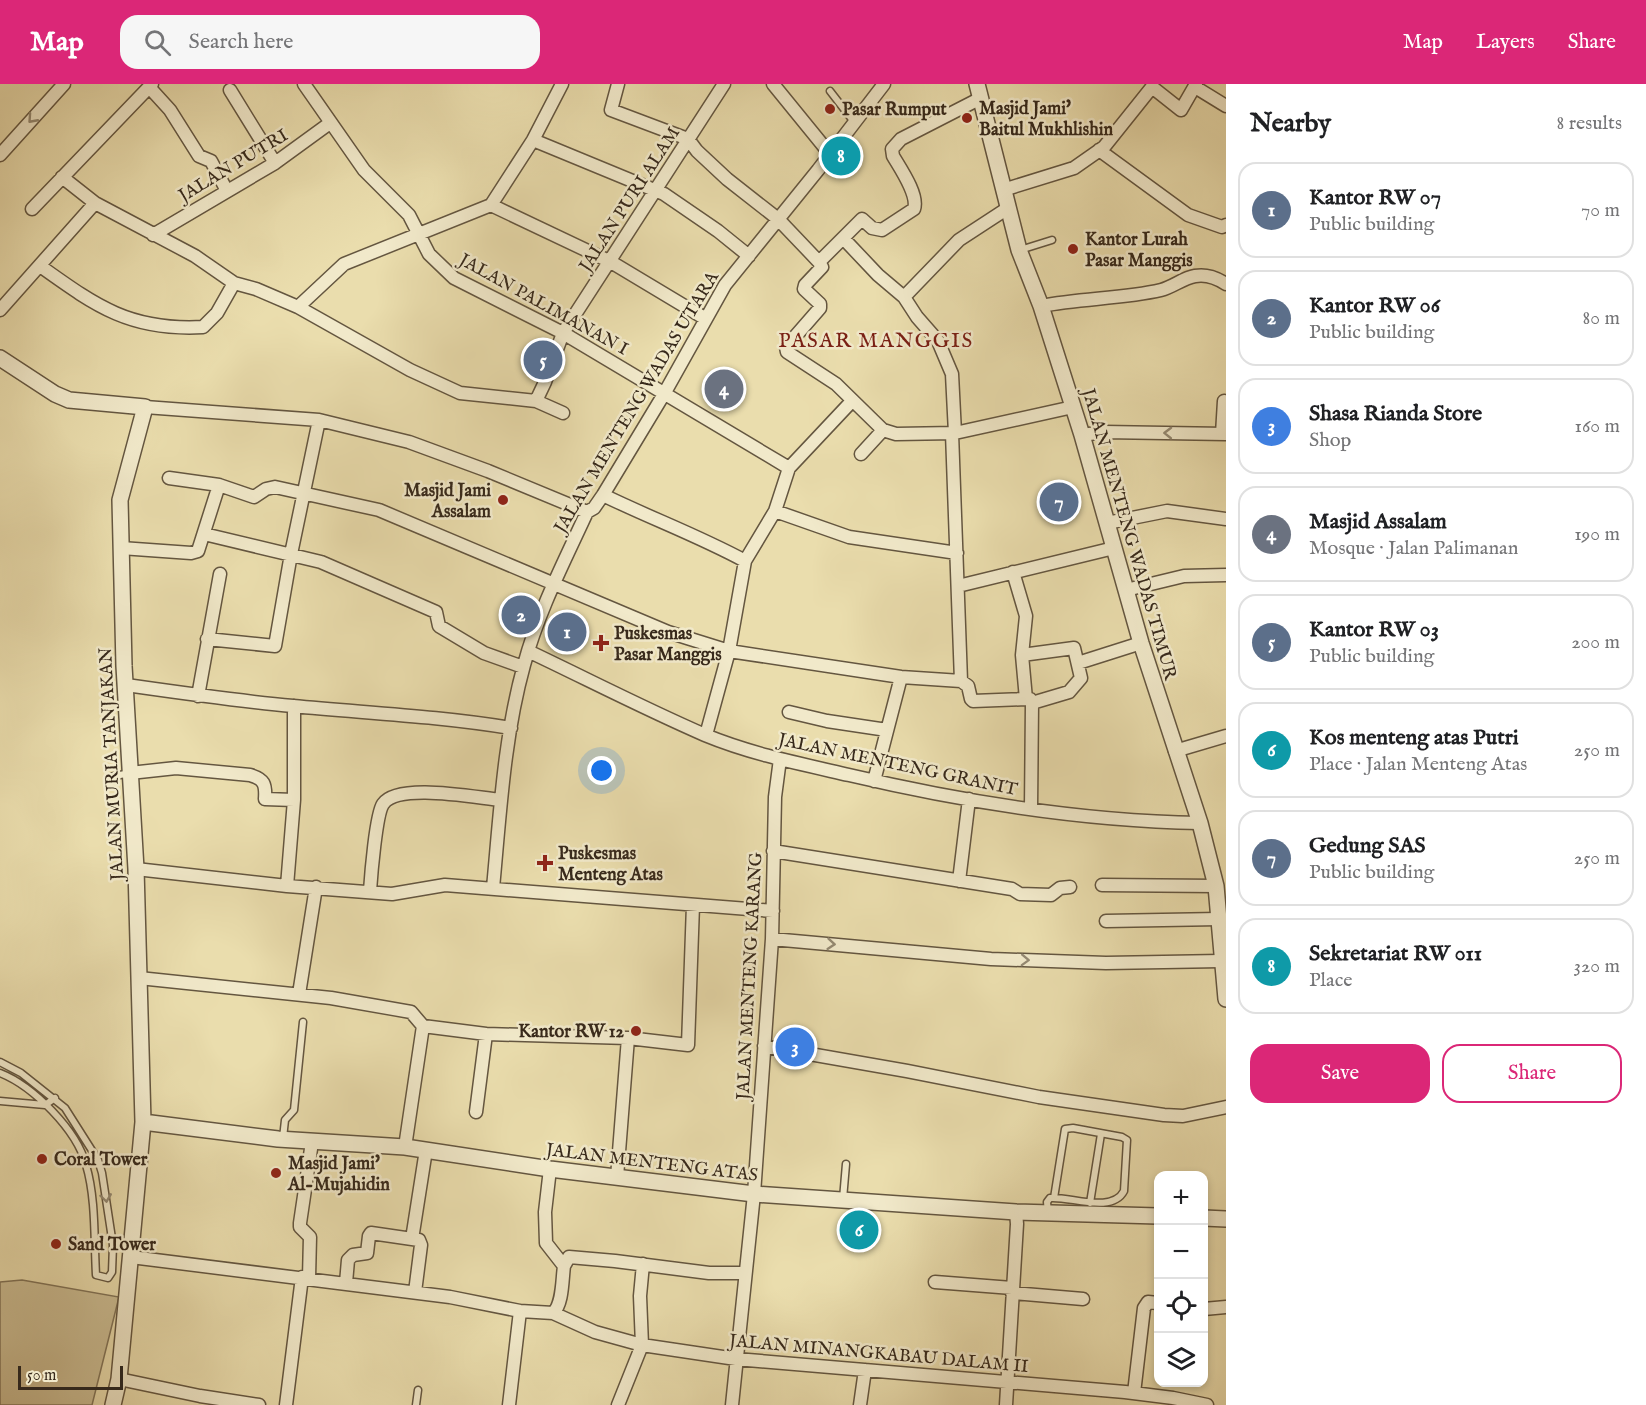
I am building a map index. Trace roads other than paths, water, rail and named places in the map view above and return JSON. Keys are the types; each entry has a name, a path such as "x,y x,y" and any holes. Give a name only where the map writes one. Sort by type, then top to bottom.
{"street":[{"path":"0,155 64,84"},
{"name":"JALAN PALIMANAN I","path":"304,84 363,170 409,215 429,254 454,278 563,333 789,468"},
{"path":"297,307 344,264 491,205 533,140 562,84"},
{"path":"618,84 611,107 614,113 688,139 697,151 727,179 778,219 819,262 822,267 804,289 820,304 820,308 786,347 787,352 836,384 883,430 896,434 954,433 1073,407"},
{"name":"JALAN PURI ALAM","path":"536,401 563,333 724,84"},
{"path":"773,84 830,154"},
{"name":"JALAN MENTENG WADAS UTARA","path":"494,888 501,800 511,728 523,667 554,584 587,512 594,508 603,495 664,394 725,285 884,84"},
{"path":"1003,190 1074,168 1099,150 1152,87 1181,110 1196,85 1226,106"},
{"path":"32,209 150,86 170,110 199,156 211,161 227,191"},
{"path":"230,90 275,164"},
{"path":"819,262 862,219 872,228 882,230 915,207 914,194 892,156 892,149 901,139 979,91"},
{"name":"JALAN MENTENG WADAS TIMUR","path":"979,91 1020,250 1041,306 1082,435 1141,643 1200,823 1216,886 1226,999"},
{"name":"JALAN PUTRI","path":"153,235 275,164 330,123"},
{"path":"533,140 656,190 718,231 749,256"},
{"path":"1099,150 1188,215 1222,227 1226,225"},
{"path":"62,177 95,202 195,256 234,283 256,289 297,307 410,370 460,393 536,401 563,413"},
{"path":"0,310 95,202"},
{"path":"491,205 611,262 706,318"},
{"path":"904,297 958,240 1008,208"},
{"path":"843,238 878,275 904,297 917,317 938,341 952,374 961,681"},
{"path":"40,266 108,311 128,320 163,327 203,327 217,313 234,283"},
{"path":"1041,306 1164,290 1197,275 1208,276 1226,284"},
{"path":"0,358 55,394 69,399 319,420 409,442 488,471 587,512"},
{"path":"706,735 729,651 745,561 775,511 789,468 852,401"},
{"path":"1082,435 1104,432 1224,434 1224,401"},
{"name":"JALAN MURIA TANJAKAN","path":"113,1405 119,1378 143,1122 136,869 126,685 120,500 145,407"},
{"path":"207,639 275,646 291,554 319,420"},
{"path":"861,454 883,430"},
{"path":"169,478 219,485 254,497 270,487 379,510 668,632 729,651 901,678 961,681 968,686 973,701 1029,701 1069,692 1081,678 1074,648 1022,655"},
{"path":"121,548 198,551 219,485"},
{"path":"603,495 710,542 745,561"},
{"path":"775,511 849,537 957,553"},
{"path":"1107,523 1167,511 1226,519"},
{"path":"204,534 321,562 436,612 439,626 484,653 523,667"},
{"path":"958,586 1114,548"},
{"name":"JALAN MENTENG GRANIT","path":"1013,572 1026,616 1022,655 1029,701 1031,809"},
{"path":"198,696 220,574"},
{"path":"1126,590 1184,576 1226,575"},
{"path":"1078,663 1141,643"},
{"name":"JALAN MENTENG GRANIT","path":"528,651 706,735 780,759 969,800 1096,818 1200,823"},
{"path":"874,781 901,678"},
{"path":"126,685 198,696 404,715 511,728"},
{"path":"287,886 294,800 294,706"},
{"path":"789,711 827,721 887,730"},
{"path":"1175,751 1226,736"},
{"name":"JALAN MENTENG KARANG","path":"732,1405 754,1194 772,939 775,797 780,759"},
{"path":"130,773 176,768 250,775 261,778 264,783 265,799 294,800"},
{"path":"370,891 378,824 383,804 389,799 415,791 501,800"},
{"path":"959,881 969,800"},
{"path":"774,851 1012,889 1020,894 1047,896 1055,894 1060,888 1070,887"},
{"path":"136,869 287,886 392,894 445,885 772,911"},
{"path":"1102,885 1216,886"},
{"path":"299,994 316,887"},
{"path":"139,978 299,994 411,1012 423,1026 486,1034 628,1038 688,1045 693,904"},
{"path":"1106,921 1219,919"},
{"path":"772,939 992,959 1106,963 1221,961"},
{"path":"405,1147 423,1026"},
{"path":"476,1112 486,1034"},
{"path":"617,1177 628,1038"},
{"path":"764,1046 1039,1097 1152,1113 1183,1116 1226,1107"},
{"name":"JALAN MENTENG ATAS","path":"143,1122 283,1140 405,1147 550,1169 754,1194 1016,1212 1154,1216"},
{"path":"286,1405 306,1278 310,1237 300,1227 300,1222 312,1142"},
{"path":"412,1239 426,1150"},
{"path":"550,1169 545,1212 546,1243 564,1266"},
{"path":"1006,1405 1016,1212"},
{"path":"1208,1218 1226,1219"},
{"path":"346,1283 348,1260 353,1255 367,1253 371,1233 419,1240 421,1245 415,1292"},
{"path":"131,1257 415,1292 520,1311 553,1313 559,1302 564,1266 568,1257 709,1273 745,1274"},
{"path":"618,1405 642,1345 640,1296 643,1264"},
{"path":"935,1282 1083,1299"},
{"path":"1134,1393 1144,1308 1148,1302 1154,1303"},
{"path":"1208,1309 1226,1307"},
{"path":"509,1405 520,1311"},
{"name":"JALAN MINANGKABAU DALAM II","path":"553,1313 595,1332 642,1345 735,1359 1134,1393 1207,1405"},
{"path":"860,1405 865,1370"},
{"path":"119,1378 200,1396 259,1405"}],"lane":[{"path":"830,91 854,122"},
{"path":"1020,250 1052,240"},
{"path":"110,777 130,773"},
{"path":"283,1140 285,1120 294,1110 303,1022"},
{"path":"0,1062 21,1073 55,1098 65,1108 98,1160 113,1245 112,1272 108,1278 96,1275 92,1199 86,1164 68,1129 45,1104 13,1079 0,1073"},
{"path":"0,1101 45,1104 55,1098"},
{"path":"1048,1213 1047,1202 1050,1198 1090,1203 1113,1200 1122,1195 1127,1140 1122,1137 1072,1128 1065,1129 1054,1198"},
{"path":"1090,1203 1101,1134"},
{"path":"86,1164 98,1160"},
{"path":"843,1199 846,1164"},
{"path":"416,1405 418,1390"}],"place":[{"name":"Pasar Rumput","path":"830,109"},
{"name":"Masjid Jami' Baitul Mukhlishin","path":"967,118"},
{"name":"Sekretariat RW 011","path":"841,156"},
{"name":"Kantor Lurah Pasar Manggis","path":"1073,249"},
{"name":"Kantor RW 03","path":"543,360"},
{"name":"Masjid Assalam","path":"724,389"},
{"name":"Masjid Jami Assalam","path":"503,500"},
{"name":"Gedung SAS","path":"1059,502"},
{"name":"Kantor RW 06","path":"521,615"},
{"name":"Kantor RW 07","path":"567,632"},
{"name":"Puskesmas Pasar Manggis","path":"601,643"},
{"name":"Puskesmas Menteng Atas","path":"545,863"},
{"name":"Kantor RW 12","path":"636,1031"},
{"name":"Shasa Rianda Store","path":"795,1047"},
{"name":"Coral Tower","path":"42,1159"},
{"name":"Masjid Jami' Al-Mujahidin","path":"276,1173"},
{"name":"Kos menteng atas Putri","path":"859,1230"},
{"name":"Sand Tower","path":"56,1244"}],"district":[{"name":"PASAR MANGGIS","path":"876,340"}]}
